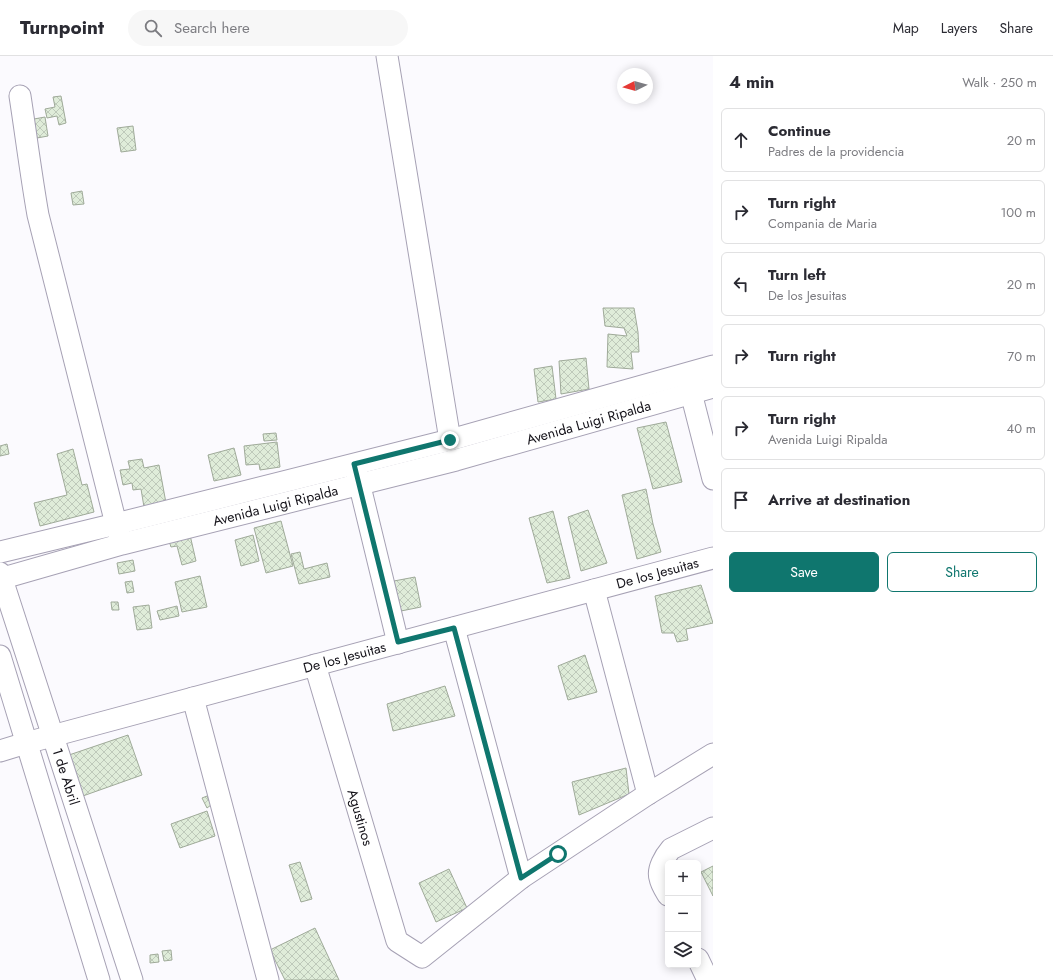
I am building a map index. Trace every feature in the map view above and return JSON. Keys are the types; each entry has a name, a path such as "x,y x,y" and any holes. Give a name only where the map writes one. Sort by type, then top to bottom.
{"street":[{"path":"387,56 450,440"},
{"path":"20,96 38,215 119,534"},
{"name":"Avenida Luigi Ripalda","path":"1,577 119,534 354,464 450,440 713,366"},
{"path":"685,374 692,394 713,479"},
{"name":"Avenida Luigi Ripalda","path":"0,552 119,534 359,484 456,460 713,387"},
{"path":"354,464 398,642"},
{"name":"De los Jesuitas","path":"0,751 398,642 713,558"},
{"name":"1 de Abril","path":"1,577 132,980"},
{"path":"594,590 648,794"},
{"path":"454,628 521,878 648,794 713,754"},
{"name":"1 de Abril","path":"0,656 99,980"},
{"name":"Agustinos","path":"316,665 397,941 422,957 521,878"},
{"path":"193,698 268,980"},
{"path":"665,890 659,877 666,854 671,849 713,828"},
{"path":"701,965 708,980"}],"building":[{"path":"61,96 66,123 59,125 57,116 47,118 45,109 55,107 53,97"},
{"path":"45,117 48,136 37,138 34,119"},
{"path":"133,126 136,150 121,152 117,128"},
{"path":"82,191 84,204 73,205 71,193"},
{"path":"603,308 634,308 638,332 639,352 631,352 633,369 607,367 608,334 627,336 624,328 605,326"},
{"path":"586,358 589,389 561,394 559,361"},
{"path":"552,366 556,399 538,402 534,369"},
{"path":"666,422 682,482 653,489 637,428"},
{"path":"276,433 277,440 264,441 263,434"},
{"path":"277,442 280,467 260,470 259,464 246,465 244,446"},
{"path":"7,444 9,454 0,456 0,446"},
{"path":"234,448 241,475 214,481 208,455"},
{"path":"73,449 82,485 87,484 94,512 40,526 34,503 67,495 57,454"},
{"path":"142,459 144,468 159,465 166,503 144,507 141,489 133,490 132,483 123,485 120,470 130,469 128,461"},
{"path":"646,489 653,524 661,552 637,559 622,495"},
{"path":"588,510 607,563 581,571 568,517"},
{"path":"553,511 570,578 547,583 529,518"},
{"path":"281,521 293,566 266,573 254,528"},
{"path":"190,535 196,561 182,565 177,546 171,547 169,541"},
{"path":"253,535 259,561 241,566 235,540"},
{"path":"300,552 304,569 327,563 330,577 299,584 291,554"},
{"path":"133,560 135,571 119,574 117,563"},
{"path":"200,576 207,607 182,612 175,582"},
{"path":"415,577 421,607 401,611 394,581"},
{"path":"132,581 134,592 127,593 125,582"},
{"path":"701,585 713,623 686,629 688,640 677,642 674,633 662,633 655,596"},
{"path":"111,602 118,602 119,610 112,610"},
{"path":"149,605 152,628 137,630 133,607"},
{"path":"177,606 179,616 160,620 157,611"},
{"path":"585,655 597,692 568,700 558,666"},
{"path":"445,686 455,716 393,731 387,704"},
{"path":"128,735 142,775 80,797 66,756"},
{"path":"626,768 629,794 579,815 572,782"},
{"path":"207,796 211,805 207,808 202,798"},
{"path":"207,811 215,836 180,848 171,824"},
{"path":"300,862 312,899 301,902 289,865"},
{"path":"713,866 713,896 701,872"},
{"path":"449,869 467,908 436,922 419,883"},
{"path":"315,928 339,980 285,980 270,950"},
{"path":"171,950 172,960 164,961 162,951"},
{"path":"158,954 159,962 150,963 150,955"}],"route":[{"path":"450,440 354,464 398,642 454,628 521,878 558,854"}]}
